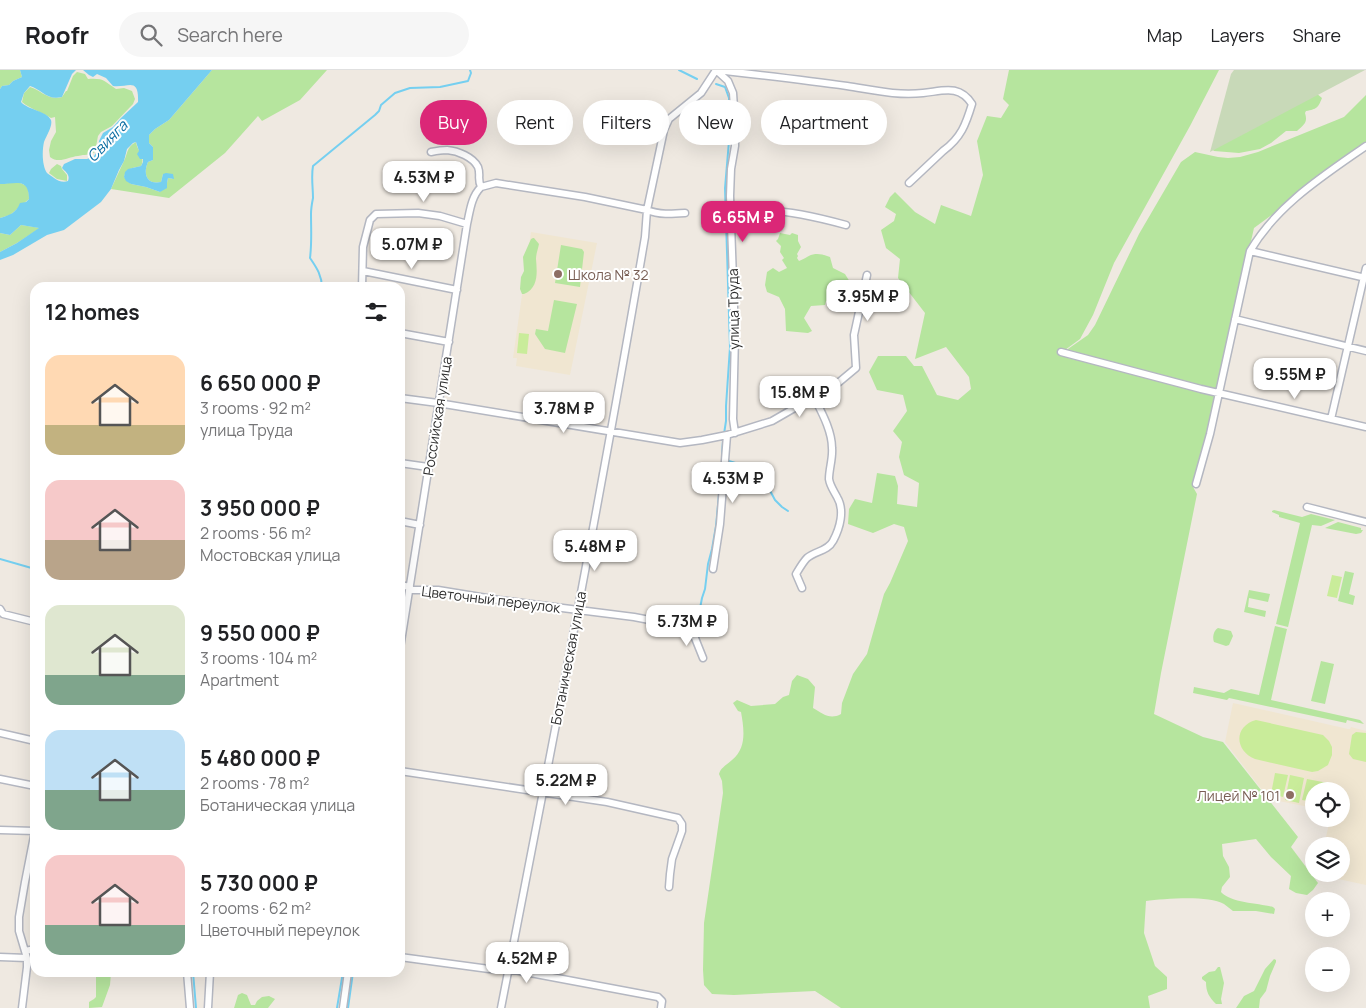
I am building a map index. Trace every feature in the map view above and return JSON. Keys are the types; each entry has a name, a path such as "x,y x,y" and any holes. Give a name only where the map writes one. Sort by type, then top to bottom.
{"street":[{"name":"Ботаническая улица","path":"501,1008 544,792 611,431 647,210 664,130 669,119 701,93 716,70"},
{"path":"716,70 848,86 888,93 922,93 952,90 964,94 972,104 966,125 949,146 909,183"},
{"name":"улица Труда","path":"716,70 728,81 734,93 735,146 730,196 735,335 733,419 735,433"},
{"path":"1196,484 1210,434 1250,251 1264,229 1277,215 1310,186 1366,146"},
{"path":"431,152 445,150 459,153 471,159 478,168 478,182 481,187 496,183 584,197 647,210 655,214 685,214"},
{"name":"Российская улица","path":"405,615 467,224 472,200 475,193 481,187"},
{"path":"732,215 770,211 786,212 846,225"},
{"path":"362,282 363,247 370,220 376,214 418,213 440,216 467,224"},
{"path":"1250,251 1365,278"},
{"path":"1331,419 1366,268"},
{"path":"363,271 457,290"},
{"path":"405,399 680,443 735,433 772,421 838,384 856,368 854,335 867,275"},
{"path":"1235,320 1366,351"},
{"path":"405,334 448,342"},
{"path":"1062,352 1219,393 1366,427"},
{"path":"802,588 796,574 807,557 828,547 833,542 842,517 842,509 829,479 831,440 824,416 814,397"},
{"path":"713,569 720,524 727,435"},
{"path":"405,464 428,467"},
{"path":"1307,507 1366,522"},
{"path":"405,522 420,525"},
{"name":"Цветочный переулок","path":"405,587 634,617 691,628 703,658"},
{"path":"0,609 3,614 30,621"},
{"path":"0,733 30,740"},
{"path":"405,772 607,802 678,818 682,824 682,831 672,859 669,887"},
{"path":"0,779 30,785"},
{"path":"0,830 30,833"},
{"path":"22,1008 26,955 19,931 19,917 30,856"},
{"path":"0,957 26,955 30,952"},
{"path":"405,958 489,969 509,969 658,997 662,1001 661,1008"},
{"path":"187,977 190,1008"},
{"path":"208,1008 210,977"},
{"path":"342,1008 347,977"}],"shaded area":[{"name":"Школа № 32","path":"531,232 597,243 570,375 516,366 517,358 513,358"},
{"name":"Лицей № 101","path":"1233,703 1348,729 1351,727 1366,731 1366,885 1350,882 1350,837 1326,837 1328,827 1350,827 1350,782 1305,782 1305,806 1269,799 1225,742"}],"green space":[{"path":"0,70 20,70 22,77 9,85 2,86 0,89"},
{"path":"212,70 327,70 300,100 262,121 258,116 225,153 169,198 111,189 129,148 136,142 142,157 142,163 141,166 126,172 124,177 131,184 160,192 167,183 168,178 174,179 163,174 161,182 152,182 147,177 148,162 153,160 153,147 149,143 149,135 169,120"},
{"path":"1009,70 1219,70 1114,263 1093,315 1080,339 1065,351 1088,335 1095,325 1139,234 1181,162 1195,152 1228,158 1258,152 1344,117 1366,95 1366,145 1254,228 1217,390 1066,353 1068,358 1217,394 1194,479 1193,487 1197,494 1154,714 1203,737 1223,742 1298,837 1291,847 1305,866 1305,882 1318,883 1311,892 1305,892 1305,895 1296,893 1289,889 1291,876 1256,839 1222,844 1223,856 1229,867 1230,877 1222,887 1221,892 1225,896 1238,901 1273,907 1275,909 1274,914 1256,911 1233,911 1224,904 1208,899 1186,898 1146,901 1144,933 1155,966 1167,977 1167,989 1148,996 1150,1008 841,1008 815,991 734,995 712,994 704,985 704,923 723,793 719,774 737,755 743,738 741,712 738,711 733,703 737,700 751,706 775,704 783,697 789,695 792,681 797,675 808,679 815,687 813,708 830,716 841,714 842,703 853,674 867,654 884,594 908,541 904,527 894,524 873,533 848,524 849,509 855,499 872,503 877,473 895,476 898,486 897,504 917,507 919,483 904,475 899,457 902,442 893,431 907,411 903,395 877,390 869,372 878,356 906,356 914,366 922,366 937,395 958,400 971,389 969,377 946,347 915,359 925,313 898,278 900,259 886,248 881,230 894,221 896,214 885,207 895,192 915,212 935,224 941,205 971,216 983,175 977,141 987,116 1001,118 1009,105 1003,99"},
{"path":"1234,70 1365,70 1210,152 1231,74"},
{"path":"77,72 85,74 88,79 104,81 116,89 124,88 132,91 135,99 133,104 112,126 101,132 98,136 95,152 64,160 53,159 50,157 49,150 56,132 55,117 51,118 22,102 24,93 30,87 53,98 62,97"},
{"path":"1316,93 1322,98 1317,108 1306,111 1306,121 1297,131 1286,131 1260,149 1239,153 1214,151 1212,149"},
{"path":"57,164 61,166 67,175 67,181 57,179 49,173"},
{"path":"17,182 24,184 27,188 29,199 10,215 0,218 0,184"},
{"path":"21,225 40,228 0,252 0,233 10,235"},
{"path":"780,233 798,235 801,247 797,254 799,261 816,254 830,257 833,268 845,274 853,287 852,303 848,304 844,309 838,309 833,306 832,301 826,301 825,305 811,306 804,318 812,331 808,333 786,331 785,309 779,297 767,292 765,285 767,272 773,268 779,272 787,268 782,260 784,258 780,252 781,246 776,241"},
{"path":"534,238 539,244 536,257 535,284 529,291 522,294 520,289 521,277 524,271 523,257 531,239"},
{"path":"561,245 582,249 584,252 580,287 555,283"},
{"path":"554,300 577,304 565,353 545,349 535,334 536,329 548,331"},
{"path":"519,333 529,334 527,354 517,353"},
{"path":"1274,510 1302,517 1311,514 1335,520 1321,526 1312,525 1288,627 1276,624 1300,523 1279,517 1279,515 1272,512"},
{"path":"1338,522 1363,530 1361,533 1356,534 1325,528"},
{"path":"1345,571 1354,573 1349,594 1355,596 1353,605 1338,601"},
{"path":"1332,575 1342,577 1337,598 1327,596"},
{"path":"1249,590 1270,594 1268,602 1249,598 1248,607 1266,611 1265,617 1244,612"},
{"path":"1275,626 1287,629 1271,700 1360,720 1364,724 1347,720 1346,723 1229,698 1227,700 1193,693 1194,687 1224,693 1231,689 1259,695"},
{"path":"1218,628 1231,631 1233,636 1229,645 1226,646 1214,642 1215,630"},
{"path":"1321,661 1334,664 1325,704 1311,701"},
{"path":"1256,720 1323,735 1332,747 1332,755 1328,765 1312,772 1255,759 1248,755 1240,744 1240,733 1244,727"},
{"path":"1356,732 1366,733 1366,762 1353,759 1349,754 1352,735"},
{"path":"1275,773 1288,775 1283,797 1271,794"},
{"path":"1290,775 1304,778 1299,803 1285,800"},
{"path":"1307,779 1323,782 1306,782"},
{"path":"1305,787 1305,800 1302,800"},
{"path":"1274,959 1276,962 1266,991 1260,999 1259,1008 1236,1008 1244,996 1254,991 1265,969"},
{"path":"1220,967 1224,983 1222,1004 1216,1004 1211,999 1207,992 1206,982 1202,979 1202,977 1209,972 1215,971"},
{"path":"96,977 111,977 110,985 102,1007 89,1008 89,1002 96,997"},
{"path":"242,993 247,995 251,1005 255,1005 262,997 269,996 275,999 268,1008 234,1008 238,995"}],"water":[{"name":"Свияга","path":"20,70 76,70 72,74 62,97 48,96 30,86 24,93 21,102 46,115 51,120 43,146 44,166 48,174 64,182 68,181 69,177 62,168 64,164 75,159 87,159 94,156 98,150 99,141 103,133 113,127 138,102 137,89 134,86 113,86 106,78 97,74 93,77 83,70 212,70 169,120 149,135 149,143 153,147 153,160 148,162 147,177 152,182 161,182 163,174 173,174 174,179 168,178 167,188 160,192 126,181 124,177 125,172 128,169 141,166 143,162 143,159 140,159 137,154 139,151 136,142 133,143 127,149 124,161 111,189 101,202 64,230 47,235 13,255 0,260 0,252 39,228 21,225 10,235 0,233 0,218 12,213 20,203 26,202 29,199 27,187 24,185 20,183 0,184 0,89 2,86 9,85 22,77"}],"waterway":[{"path":"322,282 320,275 310,258 313,166 375,115 381,105 395,93 410,88 440,87 468,81 471,73 470,70"},
{"path":"679,70 697,79"},
{"path":"716,84 725,87 729,98 729,141 725,188 730,347 724,434"},
{"path":"722,455 723,440"},
{"path":"729,461 760,472 775,500 788,511"},
{"path":"699,640 696,629 716,526 721,473"},
{"path":"0,559 30,568"},
{"path":"193,977 196,1008"},
{"path":"337,1008 342,977"},
{"path":"348,1008 352,977"}],"place":[{"name":"Школа № 32","path":"558,274"},
{"name":"Лицей № 101","path":"1290,795"}]}
